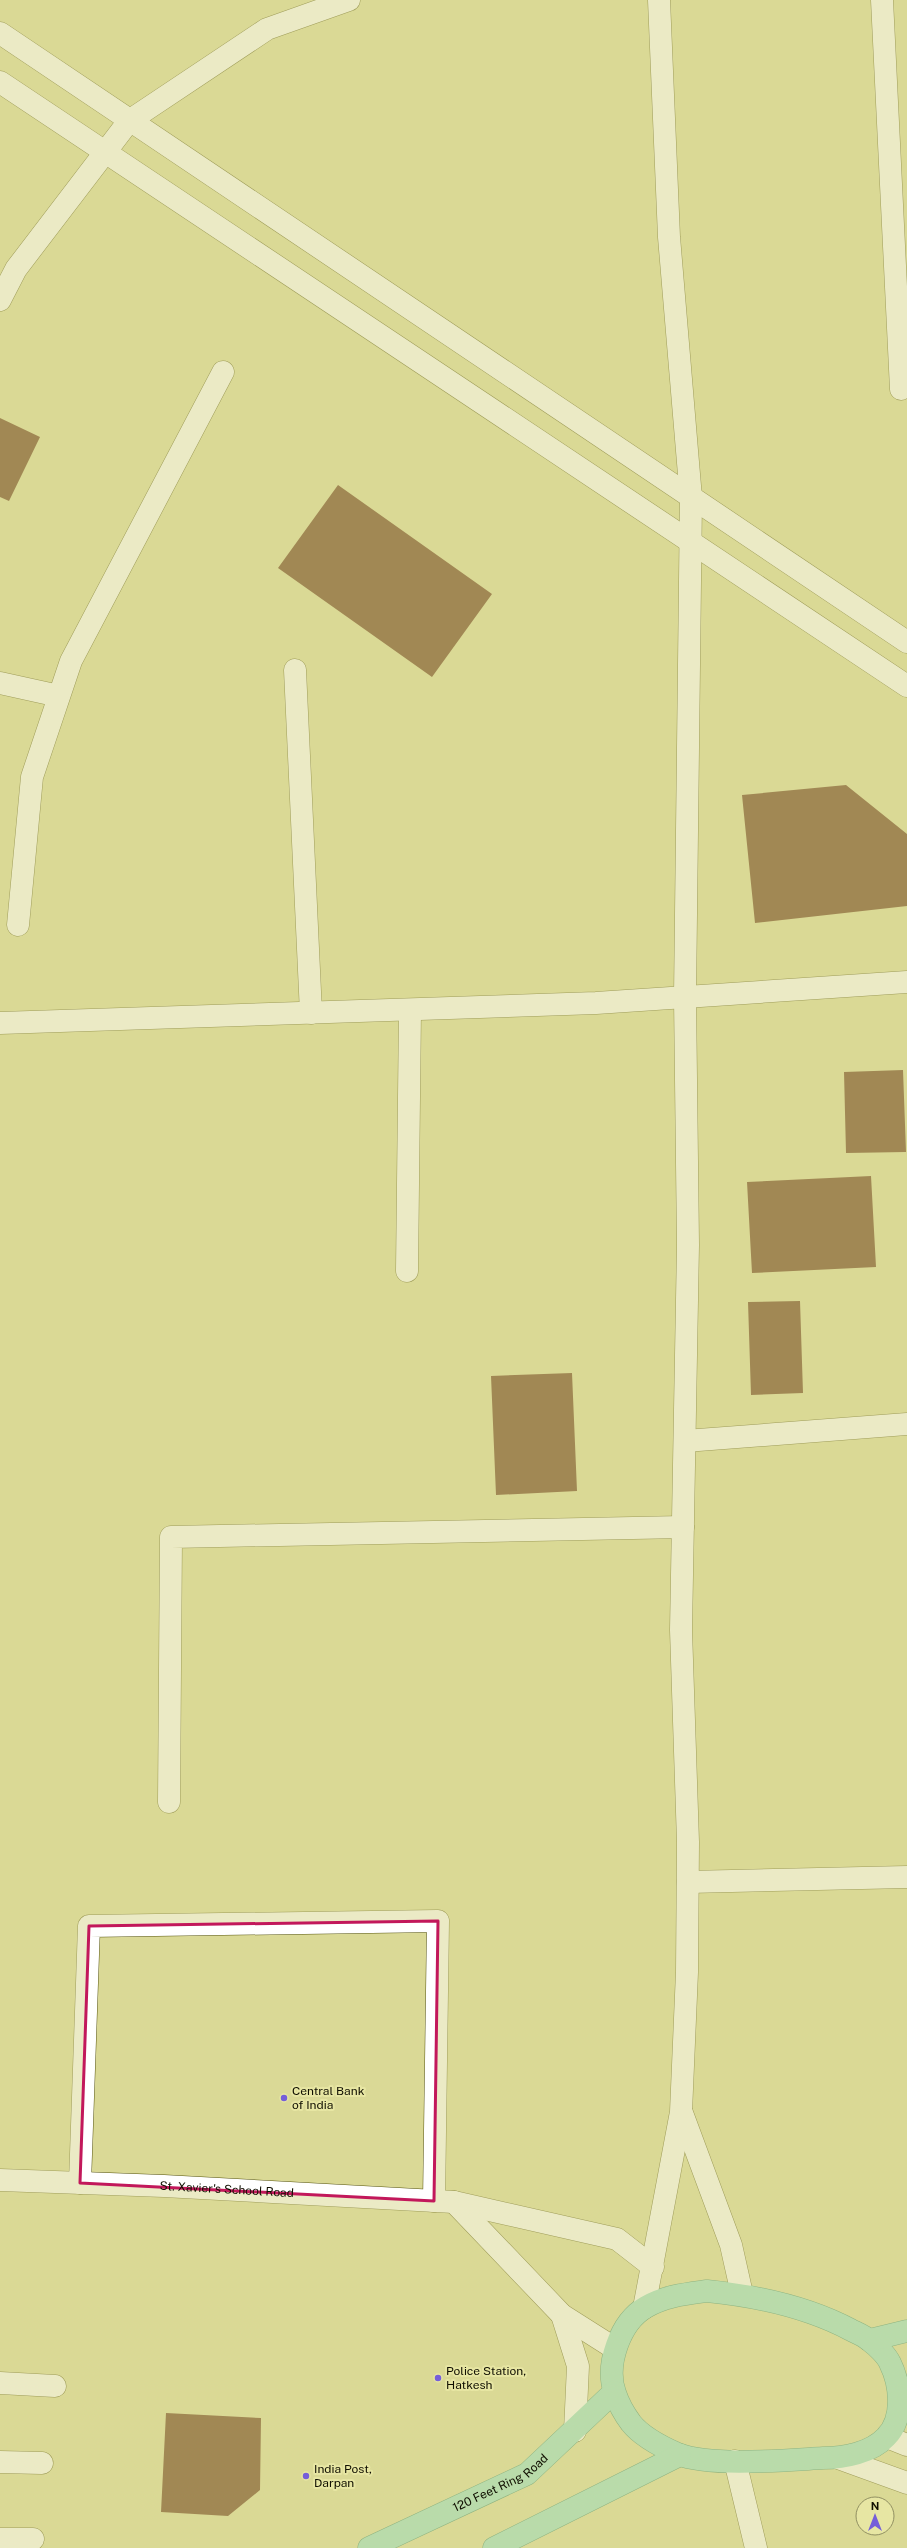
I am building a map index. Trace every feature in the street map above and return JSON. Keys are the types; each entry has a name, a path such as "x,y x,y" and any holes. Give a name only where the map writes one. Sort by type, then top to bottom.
{"main road":[{"path":"707,2291 742,2294 828,2317 870,2340 890,2362 903,2390 898,2419 887,2437 870,2448 838,2458 735,2461 680,2455 653,2442 632,2424 614,2392 614,2348 626,2326 644,2308 673,2295 707,2291"},
{"path":"870,2340 907,2331"},
{"name":"120 Feet Ring Road","path":"369,2548 527,2474 575,2431 614,2392"},
{"path":"494,2548 680,2455"}],"street":[{"path":"0,300 16,269 104,151 129,121 267,29 350,0"},
{"path":"644,2308 653,2267 681,2112 687,1972 688,1882 681,1630 688,1245 685,997 691,498 669,237 659,0"},
{"path":"882,0 901,389"},
{"path":"0,34 907,642"},
{"path":"0,82 907,686"},
{"path":"18,925 32,777 71,661 223,372"},
{"path":"295,670 311,1013"},
{"path":"0,683 59,696"},
{"path":"0,1023 410,1010 685,997 907,982"},
{"path":"407,1271 410,1010"},
{"path":"685,1440 907,1424"},
{"path":"169,1802 171,1537 683,1527"},
{"path":"688,1882 907,1877"},
{"path":"80,2183 89,1926 438,1921 444,2201 562,2315 614,2348"},
{"path":"681,2112 731,2245 742,2294"},
{"name":"St. Xavier's School Road","path":"0,2180 444,2201 617,2238 653,2267"},
{"path":"562,2315 578,2366 575,2431"},
{"path":"0,2383 55,2386"},
{"path":"887,2437 907,2445"},
{"path":"838,2458 907,2483"},
{"path":"735,2461 756,2548"},
{"path":"0,2462 42,2464"},
{"path":"0,2539 33,2540"}],"highlighted area":[{"path":"438,1921 434,2201 80,2183 89,1926"}],"building":[{"path":"0,418 40,437 9,501 0,497"},
{"path":"338,485 492,594 432,677 278,568"},
{"path":"846,785 907,834 907,906 755,923 742,795"},
{"path":"903,1070 906,1152 846,1153 844,1072"},
{"path":"871,1176 876,1267 752,1273 747,1182"},
{"path":"800,1301 803,1393 751,1395 748,1302"},
{"path":"572,1373 577,1491 496,1495 491,1376"},
{"path":"166,2413 261,2418 260,2490 228,2516 161,2512"}],"place":[{"name":"Central Bank of India","path":"284,2098"},
{"name":"Police Station, Hatkesh","path":"438,2378"},
{"name":"India Post, Darpan","path":"306,2476"}]}
